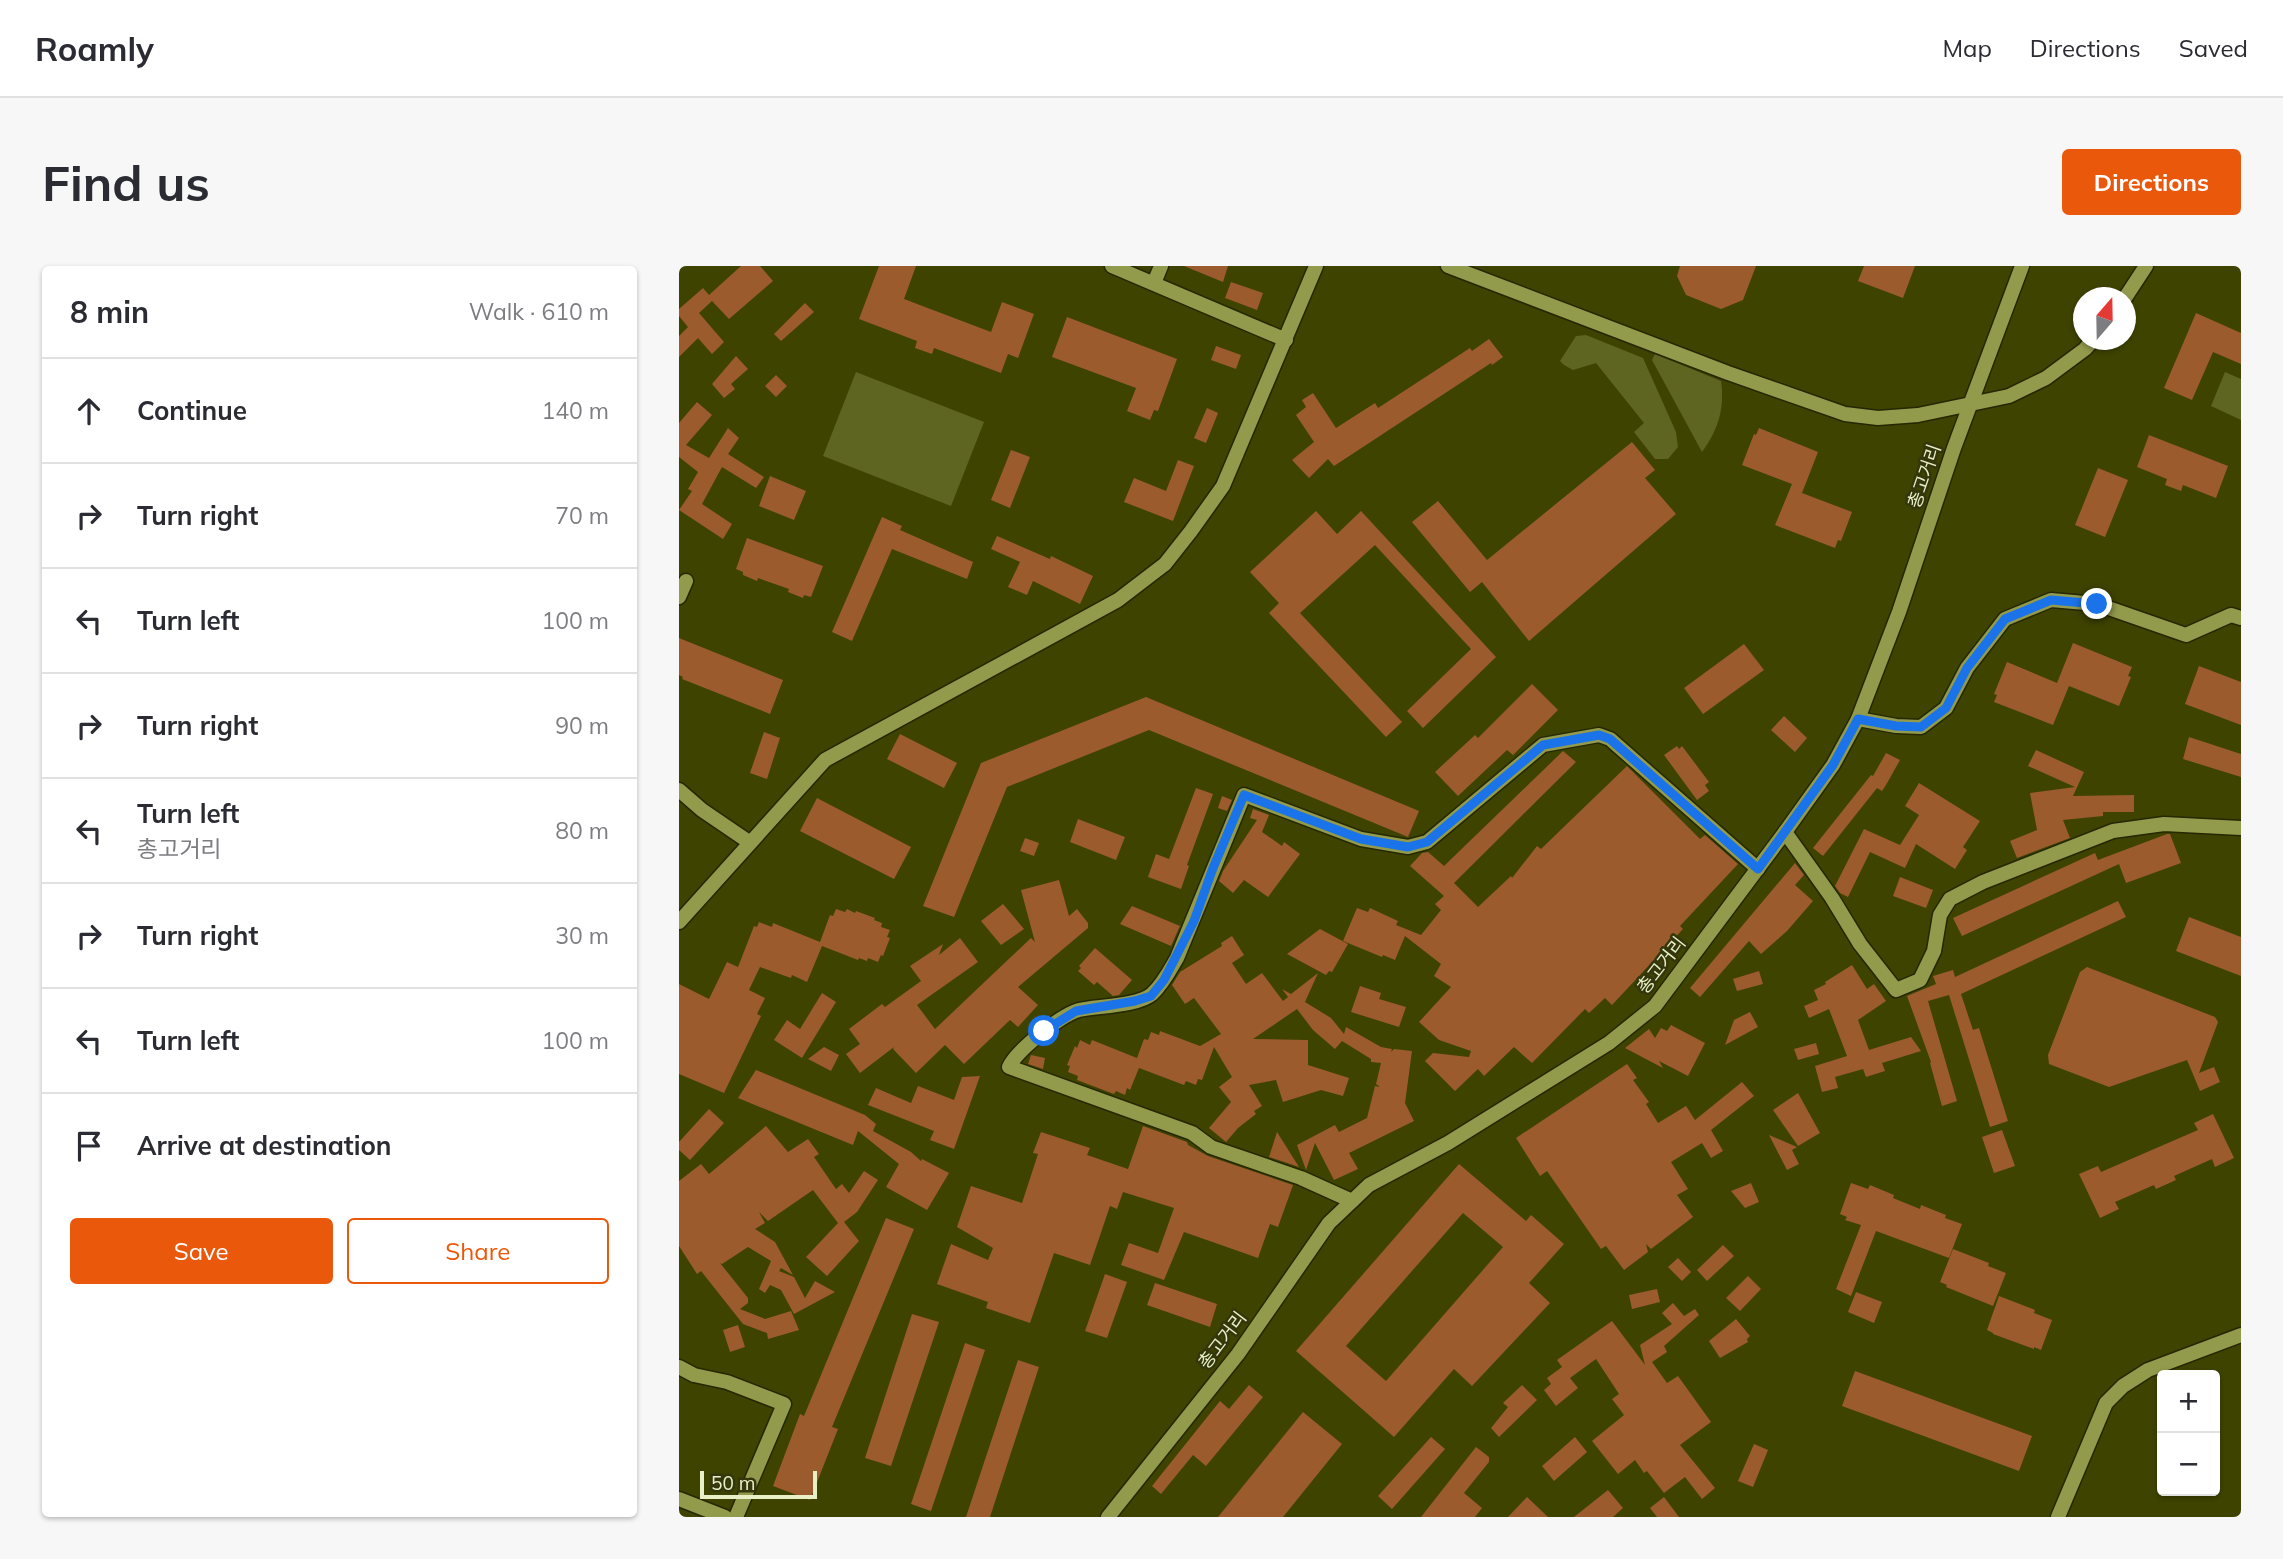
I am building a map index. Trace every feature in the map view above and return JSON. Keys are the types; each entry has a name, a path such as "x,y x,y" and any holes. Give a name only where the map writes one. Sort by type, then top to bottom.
{"street":[{"path":"1112,266 1286,340"},
{"path":"1154,283 1161,266"},
{"path":"679,922 825,760 1118,600 1165,564 1223,486 1317,266"},
{"path":"1448,266 1728,373 1845,414 1878,418 1918,415 2009,396 2046,378 2084,350"},
{"name":"총고거리","path":"1108,1517 1238,1354 1328,1223 1369,1185 1448,1143 1609,1043 1655,1006 1786,832 1833,765 1858,719 1899,612 1954,448 2022,266"},
{"path":"2132,287 2146,266"},
{"path":"679,597 686,581"},
{"path":"1858,719 1896,726 1921,727 1946,708 1967,668 2005,619 2051,600 2097,604 2186,635 2231,615 2241,618"},
{"path":"1352,1201 1301,1178 1211,1147 1192,1133 1009,1067 1014,1057 1044,1031 1076,1011 1151,996 1177,958 1244,795 1361,839 1408,847 1427,842 1543,745 1599,735 1610,739 1758,869"},
{"path":"679,790 702,810 750,842"},
{"path":"1786,832 1860,944 1896,990 1920,980 1934,951 1940,915 1950,899 1983,882 2113,831 2164,824 2241,828"},
{"path":"2058,1517 2106,1403 2123,1386 2148,1370 2241,1335"},
{"path":"679,1367 694,1375 727,1382 784,1404 736,1517"},
{"path":"679,1499 725,1517"}],"green space":[{"path":"1586,335 1643,358 1676,432 1678,447 1668,459 1655,459 1634,432 1644,423 1596,363 1573,370 1560,361 1576,336"},
{"path":"1655,354 1721,381 1719,418 1702,452 1652,360"},
{"path":"856,372 984,422 951,506 823,456"},
{"path":"2225,372 2241,379 2241,420 2211,406"}],"building":[{"path":"741,266 760,266 773,281 729,319 712,301 699,313 724,342 712,354 698,338 679,357 679,336 688,327 679,316 679,309 703,288 709,295"},
{"path":"879,266 916,266 904,299 991,332 1002,302 1034,314 1018,358 1008,354 1001,373 934,348 932,354 915,348 917,341 859,319"},
{"path":"1184,266 1228,266 1223,282"},
{"path":"1680,266 1756,266 1743,300 1721,309 1686,295 1677,276"},
{"path":"1864,266 1915,266 1903,298 1858,281"},
{"path":"1231,282 1263,293 1257,310 1225,298"},
{"path":"805,303 814,312 781,341 774,334"},
{"path":"2196,313 2241,333 2241,364 2213,352 2192,400 2164,388"},
{"path":"1067,317 1177,359 1158,411 1154,410 1150,420 1127,411 1136,388 1052,357"},
{"path":"1489,339 1503,357 1334,466 1328,459 1309,478 1292,460 1314,442 1296,415 1306,407 1302,400 1313,393 1336,428 1375,403 1378,408 1470,348 1472,351"},
{"path":"1216,346 1241,355 1236,369 1211,360"},
{"path":"736,356 748,369 731,384 735,389 724,398 712,384"},
{"path":"776,375 787,386 776,397 765,386"},
{"path":"697,402 712,415 686,445 709,458 728,428 739,438 728,454 764,477 756,488 722,467 702,504 732,524 723,539 679,510 692,491 688,489 698,472 679,457 679,423"},
{"path":"1207,408 1218,413 1206,443 1194,438"},
{"path":"1759,428 1818,452 1802,493 1852,512 1841,541 1838,540 1835,548 1775,525 1792,484 1742,465"},
{"path":"2149,435 2228,466 2216,498 2183,485 2181,491 2165,485 2167,479 2137,467"},
{"path":"1632,442 1655,470 1645,478 1676,514 1529,641 1482,582 1470,592 1412,522 1438,501 1487,560"},
{"path":"1011,450 1030,457 1010,508 991,500"},
{"path":"1178,460 1194,466 1173,521 1124,502 1134,478 1166,491"},
{"path":"2098,468 2128,480 2105,537 2075,525"},
{"path":"770,476 806,491 794,520 759,506"},
{"path":"1316,511 1337,534 1361,511 1496,657 1423,728 1407,711 1471,649 1375,545 1300,613 1402,722 1386,737 1269,613 1279,603 1250,572"},
{"path":"882,517 902,526 900,530 973,562 967,579 892,549 852,641 832,632"},
{"path":"997,536 1050,559 1051,556 1093,576 1080,604 1033,581 1027,595 1008,587 1020,562 991,549"},
{"path":"747,538 823,566 811,597 804,595 803,598 788,592 789,589 758,578 757,581 736,569"},
{"path":"679,638 783,680 770,714 682,679 679,675"},
{"path":"2073,643 2132,667 2128,676 2131,677 2119,706 2069,686 2053,725 1994,702 1997,695 1994,694 2007,662 2057,683"},
{"path":"1744,644 1764,670 1703,714 1684,688"},
{"path":"2199,666 2241,682 2241,725 2185,704"},
{"path":"1532,684 1558,710 1513,755 1507,750 1458,796 1435,772 1475,735 1478,738"},
{"path":"1146,697 1419,811 1408,837 1149,730 1007,787 954,917 923,906 981,763"},
{"path":"1784,716 1807,738 1795,752 1771,730"},
{"path":"764,732 780,738 767,779 750,773"},
{"path":"900,734 957,763 944,788 887,759"},
{"path":"2189,737 2241,754 2241,777 2183,759"},
{"path":"1677,746 1679,749 1682,746 1709,782 1705,785 1709,791 1697,800 1664,755"},
{"path":"2036,750 2084,772 2073,796 2134,795 2134,812 2103,812 2103,816 2063,820 2070,838 2017,858 2010,841 2037,830 2030,793 2075,787 2028,766"},
{"path":"1563,751 1576,762 1454,883 1478,907 1511,876 1512,878 1537,846 1541,849 1627,766 1700,839 1705,835 1738,864 1680,926 1683,929 1612,1005 1605,998 1589,1013 1585,1009 1532,1063 1514,1047 1484,1076 1478,1069 1455,1091 1425,1061 1433,1053 1469,1057 1471,1051 1439,1040 1419,1022 1451,987 1434,976 1441,964 1405,936 1395,960 1343,941 1357,908 1368,912 1370,908 1398,921 1396,925 1421,935 1441,910 1435,904 1444,896 1410,866 1422,853 1428,852 1444,866"},
{"path":"1886,753 1900,760 1886,785 1882,791 1877,788 1823,856 1813,848 1871,775 1873,776"},
{"path":"1919,783 1980,821 1963,847 1967,850 1955,869 1916,844 1905,868 1870,852 1848,897 1840,893 1835,886 1864,829 1900,845 1919,815 1905,806"},
{"path":"1196,788 1213,794 1181,889 1148,877 1156,854 1169,859"},
{"path":"1222,796 1232,800 1227,811 1218,808"},
{"path":"817,798 911,847 894,879 800,831"},
{"path":"1253,809 1269,815 1262,832 1282,846 1284,842 1300,854 1268,897 1244,880 1233,893 1219,881 1257,820 1250,818"},
{"path":"1078,819 1125,837 1116,860 1070,842"},
{"path":"2170,834 2181,863 2126,883 2119,864 1962,936 1953,918 2095,853 2098,860"},
{"path":"1025,838 1039,843 1034,856 1020,851"},
{"path":"1795,863 1804,875 1795,885 1813,901 1787,931 1761,954 1749,941 1700,997 1690,988"},
{"path":"1900,877 1933,890 1926,908 1893,896"},
{"path":"1059,880 1069,916 1077,909 1088,923 1088,928 1018,987 1038,1005 1018,1027 1010,1020 964,1064 945,1045 916,1073 894,1047 860,1073 846,1054 860,1044 849,1029 882,1004 885,1007 921,981 910,966 943,944 939,955 960,938 978,962 917,1005 935,1029 1031,938 1035,942 1021,890"},
{"path":"2118,901 2126,917 1961,994 1973,1030 1979,1028 2008,1121 1990,1127 1949,995 1928,1001 1957,1101 1942,1106 1931,1062 1907,996 1936,984 1933,976 1953,970 1955,977"},
{"path":"1003,904 1024,929 1001,945 981,921"},
{"path":"1132,906 1180,926 1171,946 1120,924"},
{"path":"836,909 856,911 875,918 874,920 882,923 881,927 890,930 887,937 890,938 878,962 868,958 867,961 858,960 822,946 807,982 792,975 791,978 760,967 749,990 765,998 757,1014 761,1016 724,1093 679,1074 679,984 709,999 727,962 738,967 754,926 757,927 759,922 772,927 773,923 820,942 830,915 833,916"},
{"path":"2189,917 2241,937 2241,976 2176,951"},
{"path":"1320,929 1348,944 1332,972 1329,971 1326,975 1287,954"},
{"path":"1232,936 1244,955 1232,963 1246,984 1262,973 1283,1001 1288,997 1282,989 1291,994 1318,973 1305,1002 1331,1018 1344,1034 1346,1027 1381,1047 1392,1049 1391,1052 1394,1049 1412,1051 1405,1103 1414,1121 1349,1153 1358,1169 1334,1180 1315,1143 1306,1170 1297,1145 1335,1125 1339,1132 1367,1118 1375,1086 1380,1087 1376,1084 1381,1063 1371,1062 1371,1059 1342,1041 1335,1049 1313,1030 1297,1009 1253,1039 1308,1040 1308,1065 1349,1078 1343,1096 1321,1090 1283,1102 1276,1080 1249,1085 1262,1106 1254,1111 1256,1114 1226,1142 1209,1128 1231,1102 1219,1087 1232,1077 1214,1047 1202,1080 1198,1079 1196,1085 1186,1081 1184,1085 1139,1068 1130,1090 1127,1088 1125,1095 1116,1091 1114,1094 1077,1080 1078,1076 1068,1072 1070,1066 1067,1065 1080,1040 1090,1045 1092,1040 1137,1058 1144,1039 1148,1040 1151,1032 1159,1035 1160,1031 1200,1046 1221,1034 1194,998 1185,1004 1172,985 1180,972 1222,946 1221,943"},
{"path":"1095,948 1132,980 1119,995 1113,996 1097,982 1094,985 1078,971 1081,968 1079,966"},
{"path":"1852,965 1867,989 1874,984 1886,1001 1858,1020 1869,1050 1911,1037 1921,1051 1882,1063 1885,1071 1866,1077 1863,1069 1835,1077 1838,1088 1822,1092 1815,1066 1847,1056 1829,1009 1809,1018 1804,1006 1818,1000 1814,990"},
{"path":"2087,967 2215,1017 2218,1022 2199,1073 2214,1067 2220,1082 2200,1091 2187,1060 2109,1087 2049,1064 2048,1055 2080,972"},
{"path":"1759,971 1763,984 1737,991 1733,979"},
{"path":"1360,986 1381,993 1379,999 1406,1007 1399,1027 1351,1012"},
{"path":"822,993 836,1002 802,1058 774,1040 787,1020 800,1029"},
{"path":"1750,1012 1758,1027 1725,1045 1734,1020"},
{"path":"1671,1025 1705,1043 1688,1076 1659,1061 1663,1068 1625,1048 1649,1029 1655,1038 1661,1028 1667,1031"},
{"path":"1816,1043 1819,1054 1798,1060 1794,1049"},
{"path":"824,1047 839,1055 831,1071 808,1059"},
{"path":"1031,1055 1045,1058 1043,1069 1028,1064"},
{"path":"1627,1064 1637,1078 1633,1080 1649,1102 1646,1104 1658,1123 1686,1106 1695,1120 1742,1082 1754,1096 1711,1130 1723,1151 1711,1158 1702,1143 1671,1162 1688,1189 1677,1195 1693,1217 1651,1249 1646,1244 1648,1252 1624,1270 1606,1246 1601,1249 1547,1171 1540,1176 1516,1138"},
{"path":"756,1070 865,1115 876,1124 873,1131 911,1152 921,1161 922,1159 949,1173 927,1210 886,1187 899,1164 858,1131 853,1145 738,1098"},
{"path":"980,1076 954,1149 930,1140 934,1131 868,1105 876,1088 911,1103 918,1086 954,1100 962,1077"},
{"path":"1798,1093 1820,1133 1798,1146 1773,1110"},
{"path":"709,1109 724,1123 690,1160 679,1150 679,1142"},
{"path":"2213,1114 2234,1158 2215,1167 2212,1159 2174,1176 2176,1180 2156,1189 2154,1185 2115,1202 2119,1209 2100,1218 2079,1174 2098,1166 2101,1172 2198,1130 2194,1123"},
{"path":"766,1126 788,1152 808,1139 819,1154 814,1157 836,1189 842,1184 849,1193 864,1171 878,1180 857,1212 844,1222 859,1241 827,1276 806,1257 838,1223 813,1190 768,1221 759,1212 765,1223 755,1229 775,1242 793,1275 781,1268 779,1271 794,1277 805,1298 815,1281 835,1292 794,1314 781,1290 770,1285 765,1293 759,1289 771,1261 748,1247 720,1263 748,1298 748,1303 740,1309 765,1319 791,1311 799,1330 768,1339 767,1333 743,1324 701,1271 697,1274 679,1246 679,1181 701,1164 709,1174"},
{"path":"1143,1126 1187,1142 1208,1156 1293,1185 1278,1227 1270,1224 1258,1258 1184,1232 1164,1280 1121,1265 1129,1243 1158,1253 1174,1208 1123,1192 1117,1209 1110,1206 1090,1265 1054,1253 1030,1323 986,1308 988,1302 937,1284 951,1244 988,1260 993,1248 957,1227 971,1186 1022,1203 1038,1154 1033,1153 1041,1132 1090,1148 1087,1155 1128,1169"},
{"path":"2002,1130 2015,1166 1994,1173 1982,1137"},
{"path":"1277,1132 1299,1167 1269,1157"},
{"path":"1769,1135 1797,1147 1792,1150 1799,1164 1787,1170"},
{"path":"1459,1164 1526,1221 1531,1215 1564,1244 1529,1283 1550,1303 1472,1386 1454,1369 1394,1437 1296,1351","holes":["1463,1213 1503,1247 1386,1381 1346,1346"]},
{"path":"1751,1183 1759,1202 1745,1208 1731,1191"},
{"path":"1851,1183 1868,1189 1870,1185 1894,1195 1893,1198 1920,1209 1921,1205 1962,1224 1949,1258 1876,1231 1851,1296 1836,1289 1861,1225 1845,1220 1847,1217 1840,1214"},
{"path":"886,1218 914,1229 832,1427 838,1429 810,1500 773,1486 800,1414 804,1416"},
{"path":"1723,1245 1734,1256 1707,1281 1697,1270"},
{"path":"1953,1249 2006,1273 1993,1306 1940,1282"},
{"path":"1678,1258 1691,1272 1682,1281 1668,1267"},
{"path":"1105,1274 1127,1282 1107,1338 1085,1331"},
{"path":"1748,1276 1761,1289 1740,1311 1726,1298"},
{"path":"1155,1283 1217,1304 1210,1327 1147,1305"},
{"path":"1657,1289 1660,1302 1632,1309 1629,1295"},
{"path":"1856,1292 1882,1302 1874,1323 1848,1312"},
{"path":"1999,1296 2052,1320 2041,1350 1987,1330"},
{"path":"1673,1303 1684,1316 1695,1309 1699,1315 1664,1346 1667,1352 1652,1362 1667,1383 1678,1376 1711,1422 1680,1445 1715,1488 1702,1499 1685,1477 1664,1493 1635,1460 1618,1474 1592,1441 1624,1415 1612,1399 1619,1394 1596,1359 1570,1378 1578,1388 1556,1406 1544,1390 1551,1384 1547,1378 1562,1367 1557,1360 1612,1321 1645,1365 1640,1345 1672,1324 1662,1313"},
{"path":"912,1314 939,1322 891,1466 865,1458"},
{"path":"1736,1319 1750,1336 1748,1342 1720,1358 1709,1341"},
{"path":"738,1325 745,1347 730,1352 723,1330"},
{"path":"965,1343 985,1350 931,1511 911,1504"},
{"path":"1018,1360 1039,1367 990,1517 966,1517"},
{"path":"1855,1371 2032,1436 2019,1471 1842,1406"},
{"path":"1249,1385 1263,1397 1206,1466 1193,1455 1161,1494 1152,1486 1220,1401 1229,1409"},
{"path":"1522,1385 1537,1400 1499,1437 1491,1428 1508,1407 1503,1403"},
{"path":"1303,1412 1342,1444 1283,1517 1218,1517"},
{"path":"1431,1437 1445,1449 1392,1509 1378,1496"},
{"path":"1575,1437 1587,1452 1554,1481 1542,1466"},
{"path":"1754,1444 1768,1450 1753,1487 1738,1481"},
{"path":"1476,1447 1489,1457 1489,1462 1464,1493 1482,1508 1475,1517 1421,1517"},
{"path":"1608,1490 1623,1508 1613,1517 1574,1517"},
{"path":"1527,1497 1548,1517 1508,1517"},
{"path":"1664,1497 1679,1517 1657,1517 1650,1508"}],"route":[{"path":"1044,1031 1076,1011 1151,996 1177,958 1244,795 1361,839 1408,847 1427,842 1446,823 1543,745 1599,735 1610,739 1758,869 1833,765 1858,719 1896,726 1921,727 1946,708 1967,668 2005,619 2051,600 2097,604"}]}
